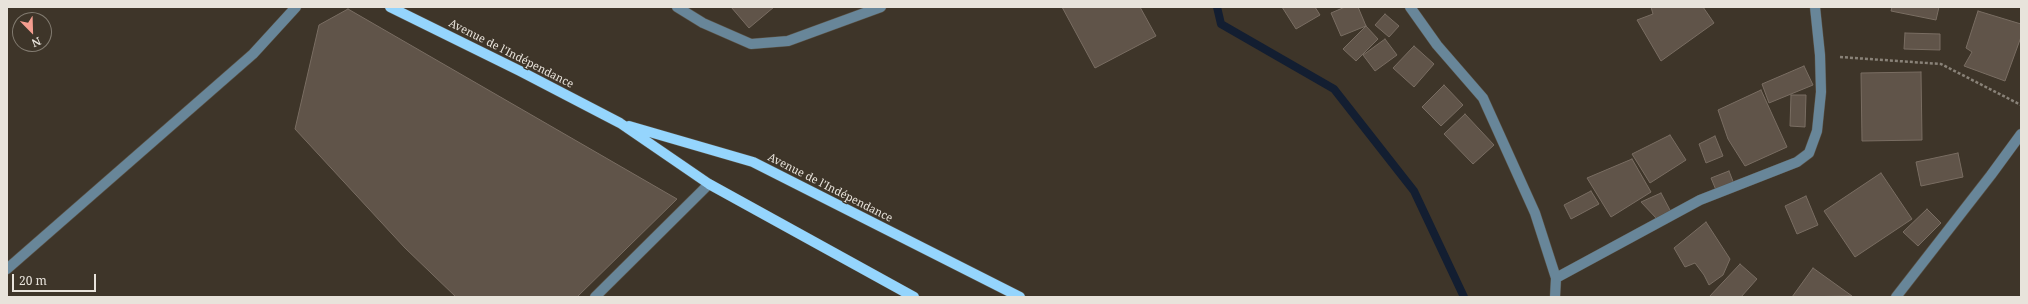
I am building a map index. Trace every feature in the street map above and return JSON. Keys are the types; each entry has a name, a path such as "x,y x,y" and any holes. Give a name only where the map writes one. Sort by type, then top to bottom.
{"main road":[{"name":"Avenue de l'Indépendance","path":"390,7 520,71 620,123 709,184 914,297"},
{"name":"Avenue de l'Indépendance","path":"620,123 753,162 1020,297"}],"street":[{"path":"7,269 253,54 296,7"},
{"path":"677,7 703,23 751,44 788,41 881,7"},
{"path":"1410,7 1437,45 1483,98 1535,213 1556,278 1555,297"},
{"path":"1556,278 1700,200 1797,162 1809,153 1817,131 1821,92 1820,55 1815,7"},
{"path":"1896,297 2021,134"},
{"path":"595,297 709,184"}],"path":[{"path":"1820,55 1941,64 2021,105"}],"building":[{"path":"731,7 774,7 749,28"},
{"path":"1062,7 1140,7 1156,36 1095,68"},
{"path":"1282,7 1315,7 1320,15 1296,29"},
{"path":"1345,7 1358,7 1366,26 1341,36 1331,13"},
{"path":"1651,7 1703,7 1714,23 1661,61 1637,20 1653,14"},
{"path":"1892,7 1939,7 1936,20 1891,11"},
{"path":"348,9 677,199 577,297 456,297 405,248 295,129 319,25"},
{"path":"1978,11 2021,24 2021,37 2005,81 1964,66 1972,52 1966,48"},
{"path":"1385,14 1399,26 1389,37 1375,25"},
{"path":"1366,26 1378,39 1356,61 1343,49"},
{"path":"1905,33 1940,34 1940,50 1904,49"},
{"path":"1385,39 1397,55 1375,71 1363,55"},
{"path":"1414,46 1434,64 1414,87 1393,68"},
{"path":"1804,66 1813,85 1769,103 1762,84"},
{"path":"1921,72 1922,140 1862,141 1861,73"},
{"path":"1444,85 1463,105 1441,126 1422,107"},
{"path":"1761,90 1787,147 1745,166 1728,139 1718,110"},
{"path":"1791,95 1806,95 1805,127 1790,126"},
{"path":"1465,114 1494,145 1473,164 1444,134"},
{"path":"1670,135 1686,160 1650,183 1632,154"},
{"path":"1715,136 1723,156 1706,163 1699,144"},
{"path":"1958,153 1963,177 1921,186 1916,162"},
{"path":"1632,159 1651,192 1611,217 1587,178"},
{"path":"1729,171 1734,184 1716,190 1711,178"},
{"path":"1881,173 1912,219 1855,257 1824,211"},
{"path":"1591,191 1599,204 1571,219 1564,205"},
{"path":"1661,193 1671,212 1657,219 1641,202"},
{"path":"1806,196 1818,225 1797,234 1785,206"},
{"path":"1927,209 1941,223 1918,246 1903,232"},
{"path":"1706,222 1730,259 1723,275 1709,285 1695,263 1685,267 1674,248"},
{"path":"1740,264 1757,279 1741,297 1709,297"},
{"path":"1813,268 1852,296 1792,297"}],"waterway":[{"path":"1217,7 1221,24 1334,89 1414,191 1464,297"}]}
